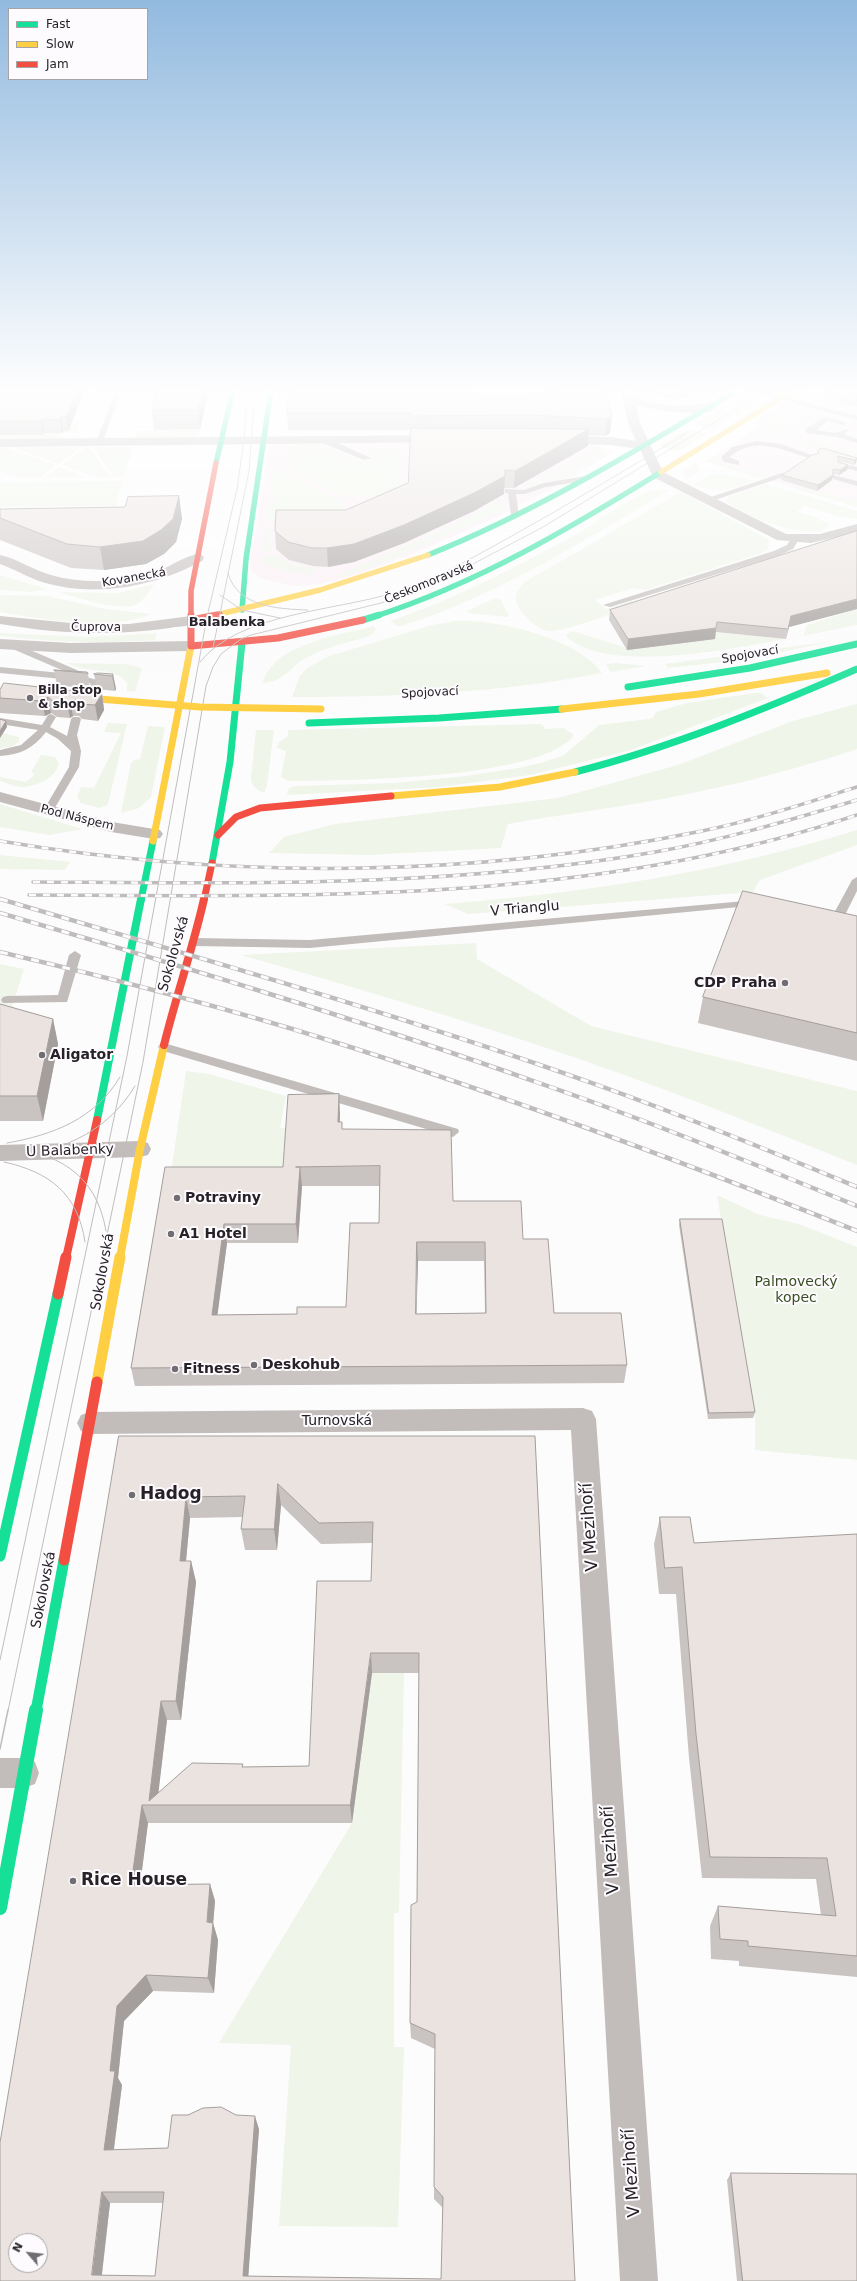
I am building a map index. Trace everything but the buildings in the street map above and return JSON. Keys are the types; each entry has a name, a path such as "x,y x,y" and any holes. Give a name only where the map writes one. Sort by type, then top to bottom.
{"main road":[{"path":"0,1556 108,1070 191,646 191,591 209,496"},
{"path":"242,613 246,559 255,496"},
{"name":"Českomoravská","path":"191,620 242,613 367,576 447,548 515,516 552,496"},
{"name":"Českomoravská","path":"191,646 242,643 347,624 385,614 442,593 566,528 620,496"},
{"name":"Sokolovská","path":"0,1908 12,1773 90,1422 140,1149 173,1008 194,942 218,835 230,762 243,630"},
{"name":"Spojovací","path":"618,688 750,668 857,644"},
{"path":"218,835 225,825 238,816 260,808 500,787 610,764 676,743 765,709 857,668"},
{"name":"Spojovací","path":"306,723 441,718 585,706 774,682 857,668"},
{"path":"64,696 200,707 325,708"},
{"path":"45,708 55,713"},
{"path":"166,719 186,720"},
{"path":"226,722 246,722"}],"street":[{"path":"704,496 773,534 795,539 809,539 835,535 857,528"},
{"name":"Kovanecká","path":"0,559 50,580 91,584 121,582 161,574 185,566 197,558"},
{"name":"Čuprova","path":"0,620 45,627 92,630 132,628 191,620"},
{"name":"Čuprova","path":"5,644 91,649 191,646"},
{"name":"Pod Náspem","path":"0,797 48,811 126,830 154,834"},
{"name":"U Balabenky","path":"0,1153 52,1153 140,1149"},
{"name":"Turnovská","path":"90,1422 583,1419"},
{"name":"V Mezihoří","path":"583,1419 639,2281"}],"lane":[{"path":"511,496 515,516"},
{"path":"709,499 717,496"},
{"path":"607,605 777,553 790,547 795,539"},
{"path":"5,644 69,671 72,681"},
{"path":"0,670 93,684 60,667"},
{"path":"0,754 20,750 32,742 44,729 55,713"},
{"path":"48,811 74,766 76,751 72,735 77,714"},
{"path":"0,721 18,723 44,729 67,740 76,751"},
{"path":"839,915 857,880"},
{"name":"V Trianglu","path":"194,942 310,944 750,902 769,903"},
{"path":"825,912 851,918"},
{"path":"7,1000 63,999 75,955"},
{"path":"164,1047 453,1132"}],"shaded area":[{"path":"261,496 537,496 497,517 415,553 359,574 321,584 294,586 262,579 252,572 250,564"},
{"path":"822,496 857,496 857,507"}],"green space":[{"path":"0,496 118,496 115,506 0,507"},
{"path":"276,496 331,496 345,504 346,508 340,513 279,525 266,519 268,504 274,503"},
{"path":"637,496 658,496 572,548 506,583 437,614 401,626 397,626 390,621 415,612 487,581 580,532"},
{"path":"673,496 689,496 769,541 768,549 759,554 645,590 633,588 595,600 606,609 632,601 638,604 591,621 554,631 543,630 538,627 527,618 519,608 516,596 518,590 526,581"},
{"path":"808,496 857,511 857,519 841,517 804,506 797,512 816,517 830,525 822,530 809,532 794,530 761,520 734,507 726,501 728,497"},
{"path":"821,496 836,496 857,500 857,507"},
{"path":"503,500 508,505 503,510 397,557 344,576 336,576 448,528"},
{"path":"266,524 271,527 269,542 271,551 262,552"},
{"path":"274,555 291,564 316,569 313,574 293,572 267,565 262,561 263,557"},
{"path":"0,575 47,589 31,592 0,590"},
{"path":"154,584 141,601 135,605 128,606 98,603 60,592 118,593"},
{"path":"0,595 47,596 106,609 152,614 116,622 97,623 57,621 0,612"},
{"path":"496,598 501,600 509,615 507,617 467,613 469,610"},
{"path":"857,609 857,625 803,636 807,625"},
{"path":"455,621 492,623 535,633 574,650 590,661 602,673 564,680 487,689 409,695 292,697 300,676 307,668 329,656 432,625"},
{"path":"374,626 376,630 370,636 315,653 283,676 271,682 263,683 269,669 280,658 294,650 327,637"},
{"path":"573,631 630,649 715,632 786,639 736,648 673,656 641,657 611,655 586,648 567,637 566,634"},
{"path":"0,633 89,637 157,633 155,640 97,642 19,638 0,636"},
{"path":"833,641 751,659 668,668 665,664"},
{"path":"67,663 126,664 142,668 135,692 127,691 127,683 115,674 82,668"},
{"path":"616,663 647,666 610,672 606,664"},
{"path":"761,693 768,698 631,750 530,775 440,787 287,795 289,788 296,786 394,783 466,776 541,763 564,755 599,725 649,719 653,718 656,712 687,703"},
{"path":"857,704 857,749 770,775 711,789 622,806 508,824 501,848 369,855 269,853 284,837 335,824 558,798 678,765 793,721"},
{"path":"108,723 127,724 108,804 99,808 81,803 77,797 81,787 94,788 121,733 104,732"},
{"path":"542,724 545,729 563,728 573,734 573,737 552,751 520,762 481,770 438,775 353,780 289,781 281,777 286,751 277,748 278,743 288,736 288,730"},
{"path":"148,726 165,727 151,797 139,808 121,813 131,763 134,760 140,759"},
{"path":"256,730 274,730 267,785 264,793 252,784 251,778"},
{"path":"3,733 19,737 19,742 11,747 0,748 0,737"},
{"path":"41,755 55,757 59,763 54,773 45,781 27,787 22,787 0,781 0,777 26,782 35,774 31,772"},
{"path":"0,804 82,829 49,835 0,827"},
{"path":"857,830 857,845 760,880 753,892 468,914 445,904 602,887 653,879 754,858"},
{"path":"0,855 70,862 65,870 0,869"},
{"path":"476,943 477,959 591,1026 857,1091 857,1165 707,1106 570,1056 430,1010 241,955"},
{"path":"0,964 24,969 5,1030 0,1028"},
{"path":"186,1071 209,1074 286,1096 280,1128 289,1128 284,1186 169,1186"},
{"name":"Palmovecký kopec","path":"717,1195 760,1215 799,1224 857,1247 857,1460 755,1450 755,1420"},
{"path":"370,1673 404,1673 399,1913 394,1913 394,2047 404,2047 398,2227 279,2226 291,2045 219,2043 352,1823"}],"tram line":[{"path":"115,1111 127,1056 207,617 235,496"},
{"path":"228,573 244,496"},
{"path":"200,662 217,646 238,633 263,623 370,599 393,593 423,582 467,561 581,496"},
{"path":"8,1711 143,1062 206,686 213,667 221,654 241,639 251,635 381,603 435,584 543,527 593,496"},
{"path":"223,597 228,573"},
{"path":"228,573 233,584 240,593 249,599 272,607 308,610"},
{"path":"220,595 223,597"},
{"path":"213,648 223,597"},
{"path":"223,597 242,610 280,618"},
{"path":"7,1143 41,1135 71,1123 98,1104 110,1092 120,1077"},
{"path":"115,1111 135,1086"},
{"path":"35,1153 77,1139 94,1129 115,1111"},
{"path":"96,1201 115,1111"},
{"path":"0,1146 35,1153"},
{"path":"0,1159 35,1153"},
{"path":"35,1153 56,1160 70,1169 83,1180 96,1201"},
{"path":"4,1162 35,1172 48,1179 59,1188 68,1198 76,1211 85,1242"},
{"path":"0,1660 96,1201"},
{"path":"96,1201 101,1211 106,1231"},
{"path":"0,1749 8,1710"}],"railway":[{"path":"0,841 87,854 175,862 263,867 352,868 440,865 528,858 616,847 702,831 722,827 800,805 857,787"},
{"path":"33,882 189,883 345,881 423,878 500,872 578,864 655,852 706,842 857,800"},
{"path":"29,895 238,896 343,894 447,889 551,880 654,866 756,844 857,815"},
{"path":"3,900 0,899 303,989 529,1061 667,1111 857,1187"},
{"path":"0,913 271,994 405,1037 579,1097 659,1127 857,1206"},
{"path":"0,952 124,982 206,1004 395,1061 594,1131 857,1231"}],"traffic: fast":[{"path":"242,610 246,559 255,496"},
{"path":"428,555 469,539 554,496"},
{"path":"363,620 403,607 479,575 553,536 620,496"},
{"path":"212,863 230,762 242,643"},
{"path":"628,687 750,668 857,644"},
{"path":"575,772 611,763 683,740 788,699 857,669"},
{"path":"309,723 439,718 562,709"},
{"path":"97,1120 153,841"},
{"path":"0,1556 58,1294"},
{"path":"0,1908 64,1560"}],"traffic: slow":[{"path":"220,614 320,590 428,555"},
{"path":"153,841 191,646"},
{"path":"562,709 699,694 827,673"},
{"path":"73,697 200,707 321,709"},
{"path":"391,796 500,787 575,772"},
{"path":"97,1382 140,1149 164,1045"}],"traffic: jam":[{"path":"191,620 191,591 209,496"},
{"path":"220,614 191,620 191,646 256,641 299,635 363,620"},
{"path":"218,835 236,817 260,808 391,796"},
{"path":"164,1045 173,1008 194,942 212,863"},
{"path":"58,1294 97,1120"},
{"path":"64,1560 97,1382"}],"place":[{"name":"Billa stop & shop","path":"30,698"},
{"name":"CDP Praha","path":"785,983"},
{"name":"Aligator","path":"42,1055"},
{"name":"Potraviny","path":"177,1198"},
{"name":"A1 Hotel","path":"171,1234"},
{"name":"Deskohub","path":"254,1365"},
{"name":"Fitness","path":"175,1369"},
{"name":"Hadog","path":"132,1495"},
{"name":"Rice House","path":"73,1881"}],"district":[{"name":"Balabenka","path":"227,623"}]}
